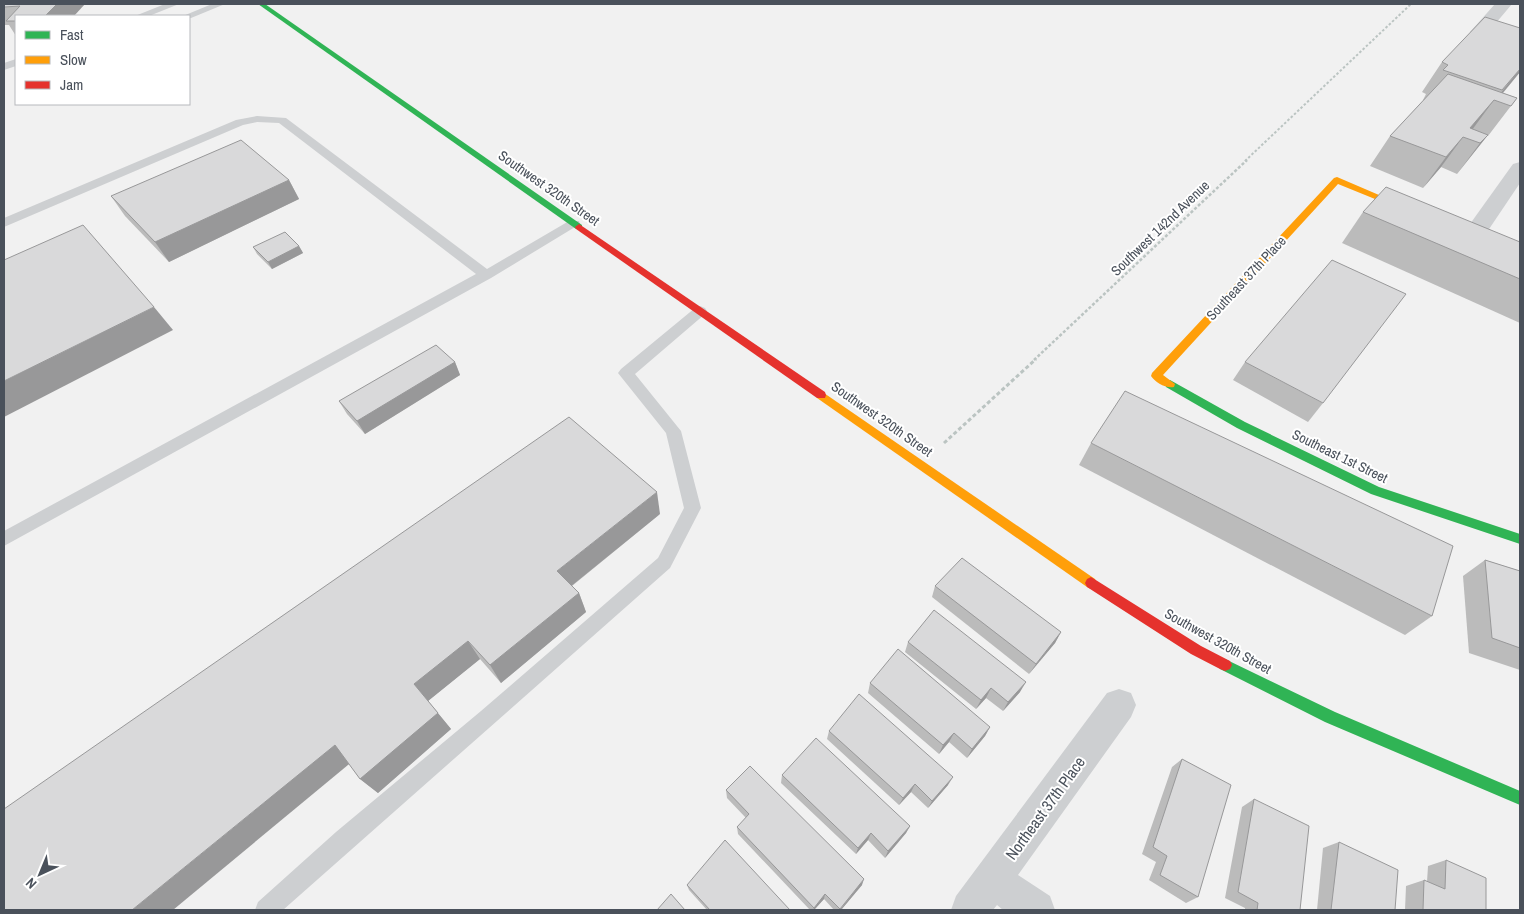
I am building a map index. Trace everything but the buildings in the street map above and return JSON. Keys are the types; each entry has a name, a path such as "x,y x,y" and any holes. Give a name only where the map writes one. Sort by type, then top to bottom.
{"street":[{"name":"Southwest 320th Street","path":"261,4 1110,596 1196,650 1330,717 1520,798"},
{"path":"1504,4 1479,32 1520,45"},
{"path":"1473,236 1520,168"},
{"name":"Southeast 37th Place","path":"1156,376 1337,180 1419,214"},
{"name":"Southeast 1st Street","path":"1156,376 1241,425 1375,491 1520,539"},
{"name":"Northeast 37th Place","path":"970,910 1119,705"},
{"path":"992,880 1036,910"}],"lane":[{"path":"143,15 174,4"},
{"path":"190,15 220,4"},
{"path":"4,222 240,122 268,118 282,120 486,275"},
{"path":"4,539 486,275 574,224"},
{"path":"266,910 344,840 495,712 664,563 693,508 673,431 626,373 700,311"}],"path":[{"name":"Southwest 142nd Avenue","path":"922,464 1070,328 1411,4"}],"traffic: fast":[{"path":"261,4 579,227"},
{"path":"1170,384 1241,425 1375,491 1520,539"},
{"path":"1225,665 1330,717 1520,798"}],"traffic: slow":[{"path":"1170,384 1156,376 1337,180 1410,210"},
{"path":"821,395 1091,583"}],"traffic: jam":[{"path":"579,227 821,395"},
{"path":"1091,583 1196,650 1225,665"}]}
